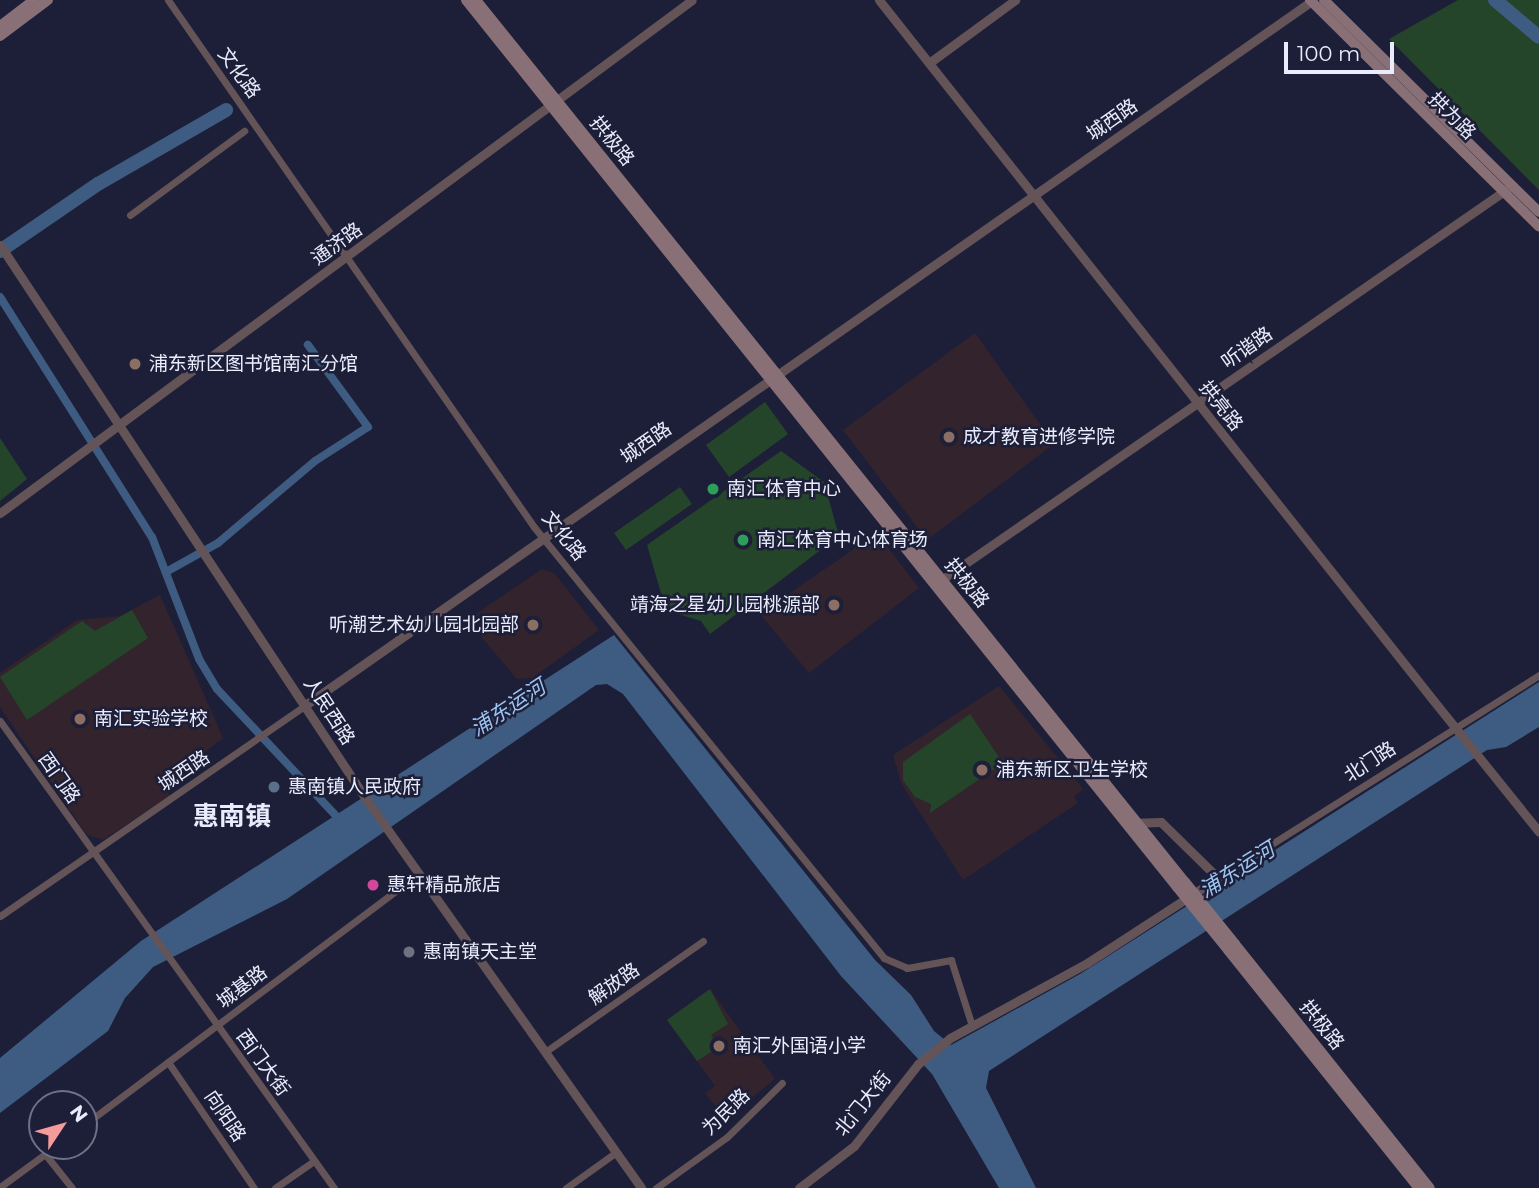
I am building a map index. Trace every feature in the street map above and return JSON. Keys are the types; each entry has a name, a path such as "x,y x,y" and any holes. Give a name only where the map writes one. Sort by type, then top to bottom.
{"main road":[{"path":"0,26 34,0"},
{"path":"0,36 48,0"},
{"name":"拱极路","path":"466,0 556,105"},
{"name":"拱极路","path":"477,0 556,105 937,582 1430,1188"},
{"name":"拱为路","path":"1311,0 1507,189 1539,212"},
{"name":"拱为路","path":"1324,0 1507,189 1539,227"},
{"name":"拱极路","path":"937,582 1138,823 1181,884"},
{"name":"拱极路","path":"1232,947 1419,1188"}],"street":[{"name":"文化路","path":"168,0 351,255 543,538 884,958 907,968 951,960 972,1026"},
{"name":"通济路","path":"0,513 556,105 692,0"},
{"name":"拱亮路","path":"879,0 1539,832"},
{"path":"929,64 1015,0"},
{"name":"城西路","path":"0,916 259,742 304,706 1034,197 1311,0"},
{"path":"131,215 244,131"},
{"name":"听谐路","path":"937,582 1507,189"},
{"name":"人民西路","path":"0,245 391,837 641,1188"},
{"name":"北门路","path":"918,1064 950,1038 1087,964 1539,675"},
{"name":"西门路","path":"0,721 92,854"},
{"path":"1138,823 1161,822 1218,878"},
{"name":"西门大街","path":"92,854 334,1188"},
{"name":"城基路","path":"98,1114 418,874"},
{"name":"解放路","path":"545,1052 702,941"},
{"name":"向阳路","path":"168,1062 254,1188"},
{"name":"北门大街","path":"799,1188 854,1146 918,1064"},
{"name":"为民路","path":"656,1188 727,1137 782,1083"},
{"path":"566,1188 615,1153"},
{"path":"0,1187 38,1160"},
{"path":"51,1160 72,1188"},
{"path":"275,1188 314,1161"}],"shaded area":[{"name":"成才教育进修学院","path":"975,333 1054,444 927,540 843,430"},
{"name":"靖海之星幼儿园桃源部","path":"871,537 877,545 883,541 919,588 809,673 760,614"},
{"name":"听潮艺术幼儿园北园部","path":"542,569 555,574 599,630 532,678 517,679 467,620"},
{"name":"南汇实验学校","path":"160,595 223,738 163,784 170,796 103,840 86,834 0,707 0,673 77,620 120,616"},
{"name":"浦东新区卫生学校","path":"999,686 1083,789 1074,797 1078,803 963,880 902,785 893,755"},
{"name":"南汇外国语小学","path":"710,989 775,1079 726,1119 705,1093 715,1086 667,1020"}],"green space":[{"path":"1458,0 1539,0 1539,190 1389,39"},
{"path":"765,402 788,434 729,477 706,445"},
{"path":"0,438 27,479 0,501"},
{"name":"南汇体育中心体育场","path":"781,451 824,482 839,536 710,634 701,621 678,614 663,600 647,545"},
{"path":"680,487 692,504 626,550 614,533"},
{"path":"132,610 148,638 27,720 0,677 82,621 95,631"},
{"path":"970,714 1003,763 930,813 931,804 915,797 903,780 903,762"},
{"path":"710,989 728,1024 711,1035 719,1047 697,1061 667,1020"}],"water":[{"name":"浦东运河","path":"614,635 875,960 911,995 934,1031 951,1045 1080,974 1539,682 1539,727 1506,747 1487,750 989,1071 986,1088 1036,1188 999,1188 932,1074 841,976 623,694 607,684 596,685 287,899 153,967 125,998 108,1031 0,1113 0,1058 141,941"}],"waterway":[{"path":"1495,0 1539,37"},
{"path":"0,251 98,184 226,110"},
{"path":"0,297 152,537 199,659 217,689 341,821"},
{"path":"166,572 218,543 315,461 368,427 308,345"}],"place":[{"name":"浦东新区图书馆南汇分馆","path":"135,364"},
{"name":"成才教育进修学院","path":"949,437"},
{"name":"南汇体育中心","path":"713,489"},
{"name":"南汇体育中心体育场","path":"743,540"},
{"name":"靖海之星幼儿园桃源部","path":"834,605"},
{"name":"听潮艺术幼儿园北园部","path":"533,625"},
{"name":"南汇实验学校","path":"80,719"},
{"name":"浦东新区卫生学校","path":"982,770"},
{"name":"惠南镇人民政府","path":"274,787"},
{"name":"惠轩精品旅店","path":"373,885"},
{"name":"惠南镇天主堂","path":"409,952"},
{"name":"南汇外国语小学","path":"719,1046"}],"district":[{"name":"惠南镇","path":"232,817"}]}
